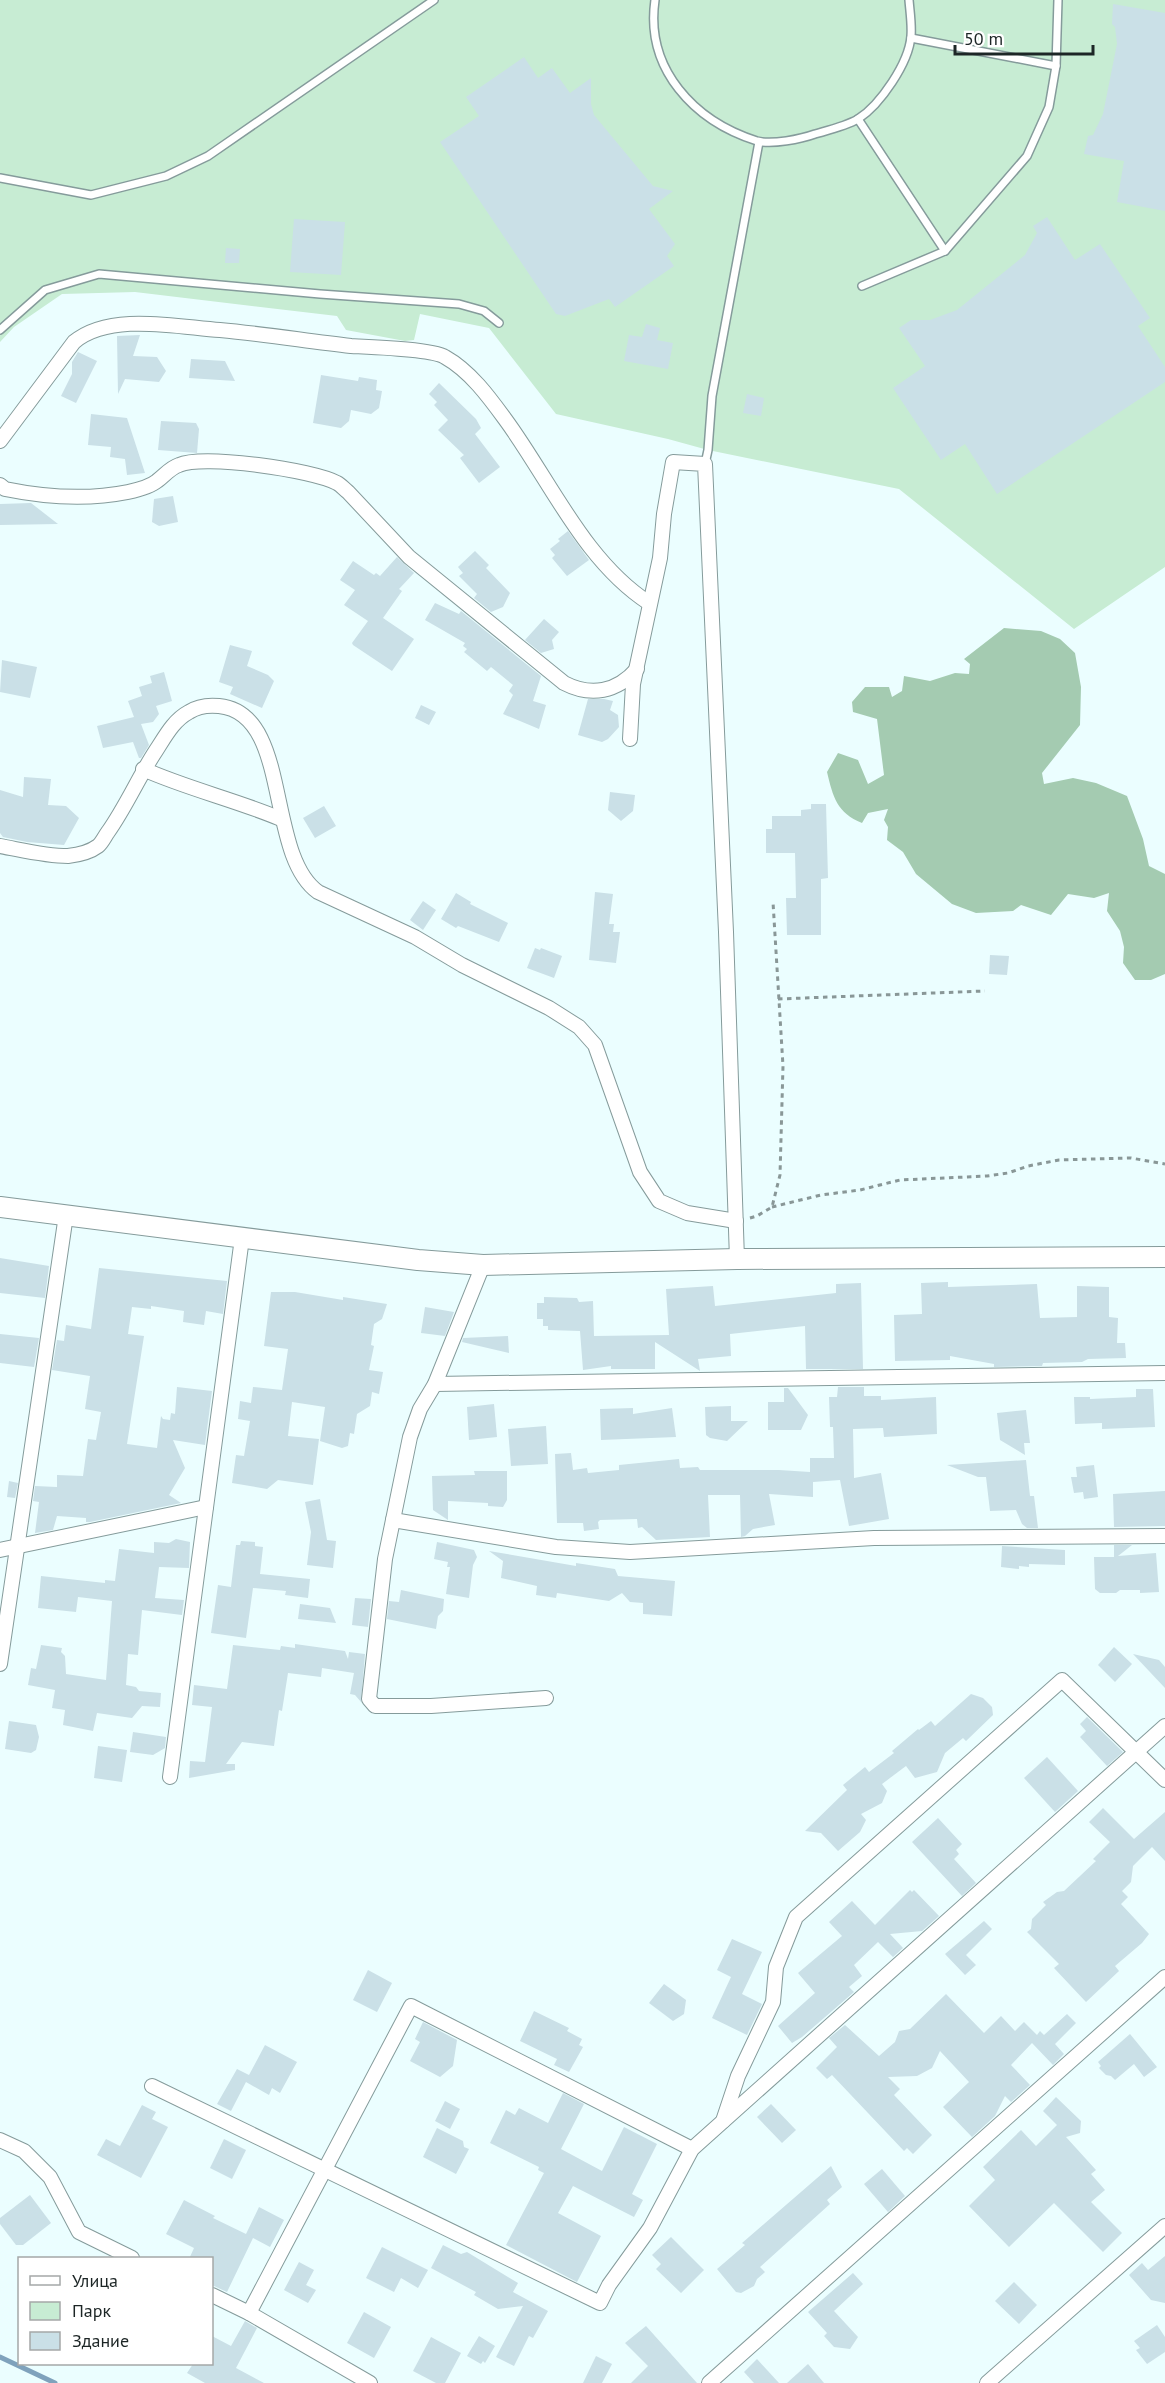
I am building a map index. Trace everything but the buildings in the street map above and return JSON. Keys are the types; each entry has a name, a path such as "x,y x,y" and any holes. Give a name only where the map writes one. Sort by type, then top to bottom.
{"main road":[{"path":"0,1207 418,1260 483,1265 737,1259 1165,1257"}],"street":[{"path":"0,441 74,342 84,334 106,327 126,324 177,327 444,356 489,396 530,453 592,548 624,586 650,603"},
{"path":"0,485 4,489 44,496 114,495 144,488 181,464 205,460 268,467 327,479 338,483 348,492 409,557 564,683 581,690 606,691 629,679 637,669"},
{"path":"630,739 630,711 660,558 664,514 673,462 705,464 726,932 737,1259"},
{"path":"0,846 68,856 99,846 118,818 143,769 173,724 189,711 208,705 226,706 243,714 254,725 271,769 281,819 296,863 310,886 318,892 415,937 462,965 549,1008 579,1027 595,1045 640,1172 659,1201 687,1213 736,1221"},
{"path":"143,769 171,782 253,807 281,819"},
{"path":"0,1664 66,1215"},
{"path":"170,1777 243,1238"},
{"path":"483,1265 435,1384 420,1409 410,1437 382,1582 369,1699 375,1706 431,1706 546,1698"},
{"path":"435,1384 1165,1373"},
{"path":"0,1550 206,1507"},
{"path":"393,1520 556,1547 630,1552 874,1538 1165,1536"},
{"path":"723,2121 738,2076 773,2002 776,1967 796,1917 1062,1680 1165,1780"},
{"path":"152,2086 600,2303 609,2284 650,2228 692,2149 1165,1726"},
{"path":"709,2383 1165,1977"},
{"path":"249,2313 411,2006 692,2149"},
{"path":"0,2140 24,2151 50,2177 80,2232 128,2257"},
{"path":"987,2383 1165,2226"},
{"path":"213,2295 249,2313 370,2383"}],"lane":[{"path":"0,178 91,195 166,176 208,156 434,0"},
{"path":"652,1 652,19 661,62 684,98 720,124 759,142 798,140 858,119 875,104 900,71 911,38 909,0"},
{"path":"862,286 945,251 1027,156 1049,107 1056,66 1058,0"},
{"path":"911,38 1056,66"},
{"path":"858,119 945,251"},
{"path":"705,464 712,396 759,142"},
{"path":"0,330 45,290 99,274 459,304 484,311 499,323"}],"path":[{"path":"772,1207 780,1175 783,1066 773,902"},
{"path":"778,999 985,991"},
{"path":"736,1221 757,1216 772,1207 900,1180 987,1176 1059,1160 1131,1158 1165,1164"}],"green space":[{"path":"0,0 1165,0 1165,567 1074,629 899,489 708,450 556,414 489,328 420,314 414,340 405,341 346,330 337,316 135,292 62,294 14,327 0,342"},
{"path":"1004,628 1041,631 1060,639 1075,653 1081,687 1080,725 1042,773 1044,784 1073,778 1096,783 1127,796 1143,839 1149,866 1165,874 1165,974 1151,980 1135,980 1123,963 1124,947 1120,931 1107,911 1109,893 1094,898 1068,894 1051,915 1021,905 1013,911 976,913 952,904 916,874 903,852 887,840 888,827 884,820 888,809 868,813 862,823 847,814 837,803 827,772 838,753 858,760 868,784 884,775 877,719 853,712 852,702 865,687 889,687 892,697 902,691 904,676 930,681 955,673 969,674 970,664 964,659"}],"waterway":[{"path":"0,2357 55,2383"}]}
